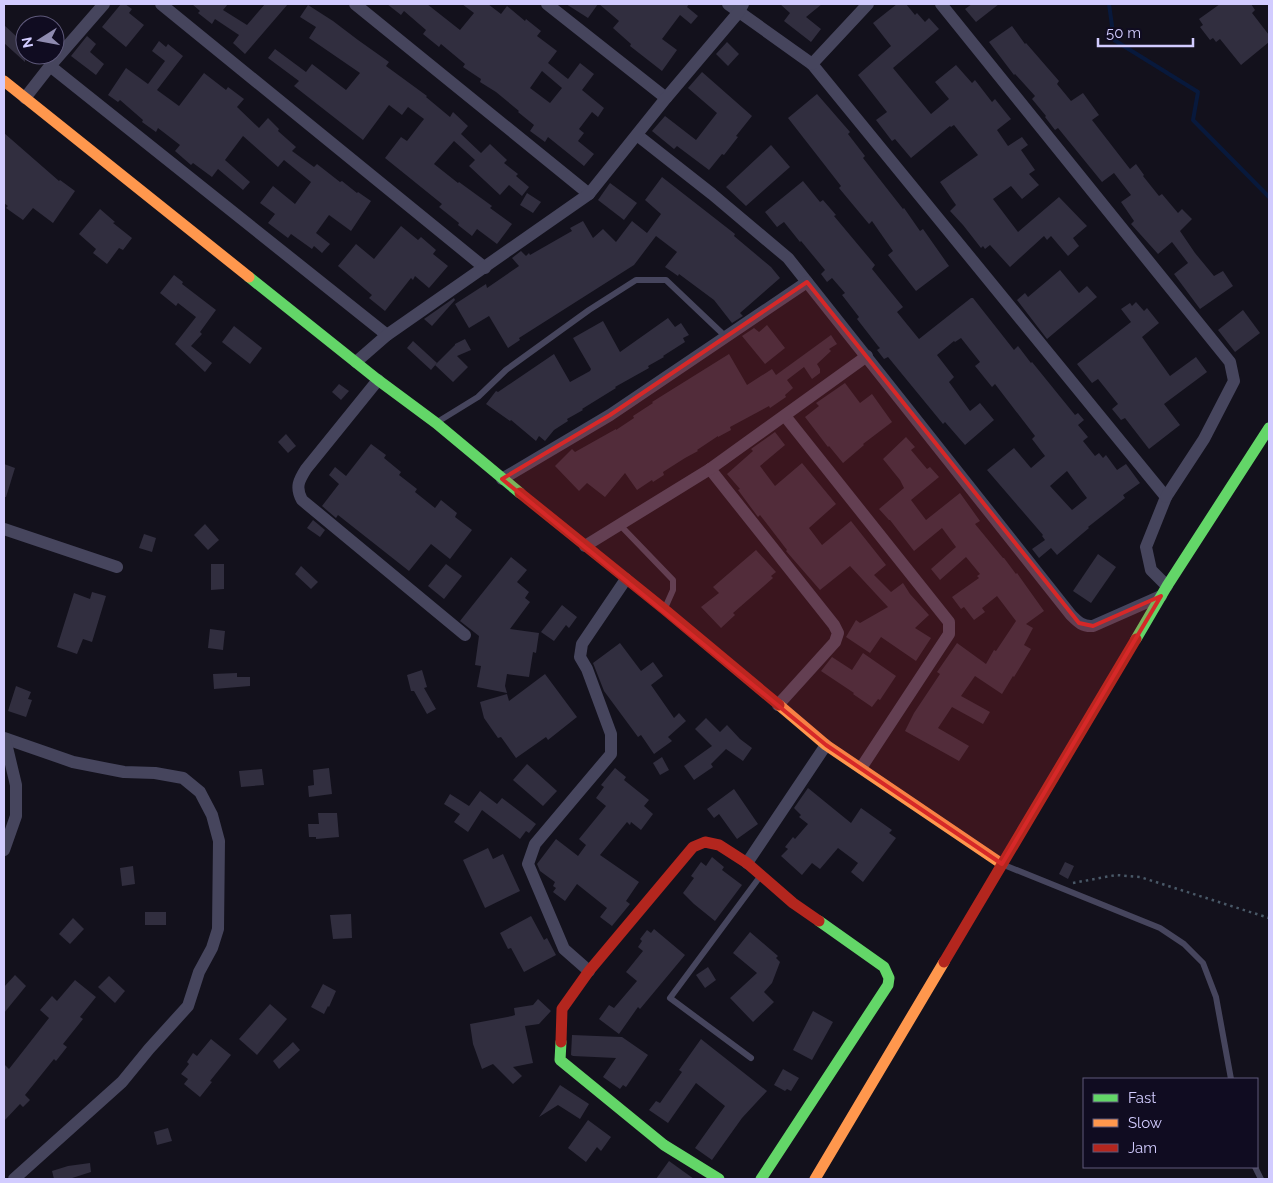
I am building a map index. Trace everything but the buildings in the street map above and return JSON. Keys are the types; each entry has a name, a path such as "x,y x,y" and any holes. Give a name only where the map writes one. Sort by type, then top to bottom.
{"street":[{"path":"25,98 104,4"},
{"path":"161,4 485,268"},
{"path":"355,4 589,194"},
{"path":"547,4 666,98"},
{"path":"728,4 741,8 812,64 1166,497"},
{"path":"812,64 868,4"},
{"path":"941,4 1230,362 1234,381 1204,439 1166,497 1146,547 1151,570 1164,591"},
{"path":"356,362 387,335 589,194 741,8"},
{"path":"50,66 387,335"},
{"path":"4,81 378,380 436,423 502,479 664,609 826,745 1002,864"},
{"path":"637,136 712,194 788,258 1079,624 1086,627 1093,626 1164,591"},
{"path":"502,479 610,415 807,282"},
{"path":"585,546 710,468 867,356"},
{"path":"378,380 306,468 299,480 297,490 302,500 465,635"},
{"path":"785,416 949,622 949,634 861,768"},
{"path":"815,1179 1164,591 1269,428"},
{"path":"710,468 834,625 838,633 835,642 778,705"},
{"path":"4,529 118,567"},
{"path":"589,971 564,949 528,864 535,844 611,754 611,734 587,669 580,657 582,644 626,580"},
{"path":"4,738 16,785 16,816 4,850"},
{"path":"4,738 73,762 124,772 155,773 183,778 200,792 212,815 219,841 218,929 212,948 199,972 188,1006 122,1082 14,1179"},
{"path":"747,863 826,745"},
{"path":"719,1179 664,1145 560,1060 562,1009 589,971 697,844 702,842 714,843 747,863 793,902 884,967 889,978 888,985 761,1179"}],"lane":[{"path":"436,423 478,396 506,370 589,310 636,280 666,280 726,338"},
{"path":"620,525 673,580 673,590 664,609"},
{"path":"1002,864 1160,928 1184,944 1202,963 1216,997 1231,1078"},
{"path":"751,1058 670,998 761,875"}],"path":[{"path":"1057,886 1116,875 1140,877 1269,918"}],"highlighted area":[{"path":"807,282 1079,623 1093,626 1161,596 1002,864 826,745 502,479 610,415"}],"waterway":[{"path":"1109,4 1114,40 1198,92 1193,120 1269,197"}],"traffic: fast":[{"path":"249,277 378,380 436,423 520,493"},
{"path":"1136,639 1167,586 1269,428"},
{"path":"761,1179 888,985 889,978 884,967 819,921"},
{"path":"561,1042 560,1060 664,1145 719,1179"}],"traffic: slow":[{"path":"4,81 249,277"},
{"path":"779,705 826,745 1002,864"},
{"path":"815,1179 944,962"}],"traffic: jam":[{"path":"520,493 779,705"},
{"path":"944,962 1136,639"},
{"path":"561,1042 562,1009 589,971 693,847 705,842 719,845 747,863 793,903 819,921"}]}
